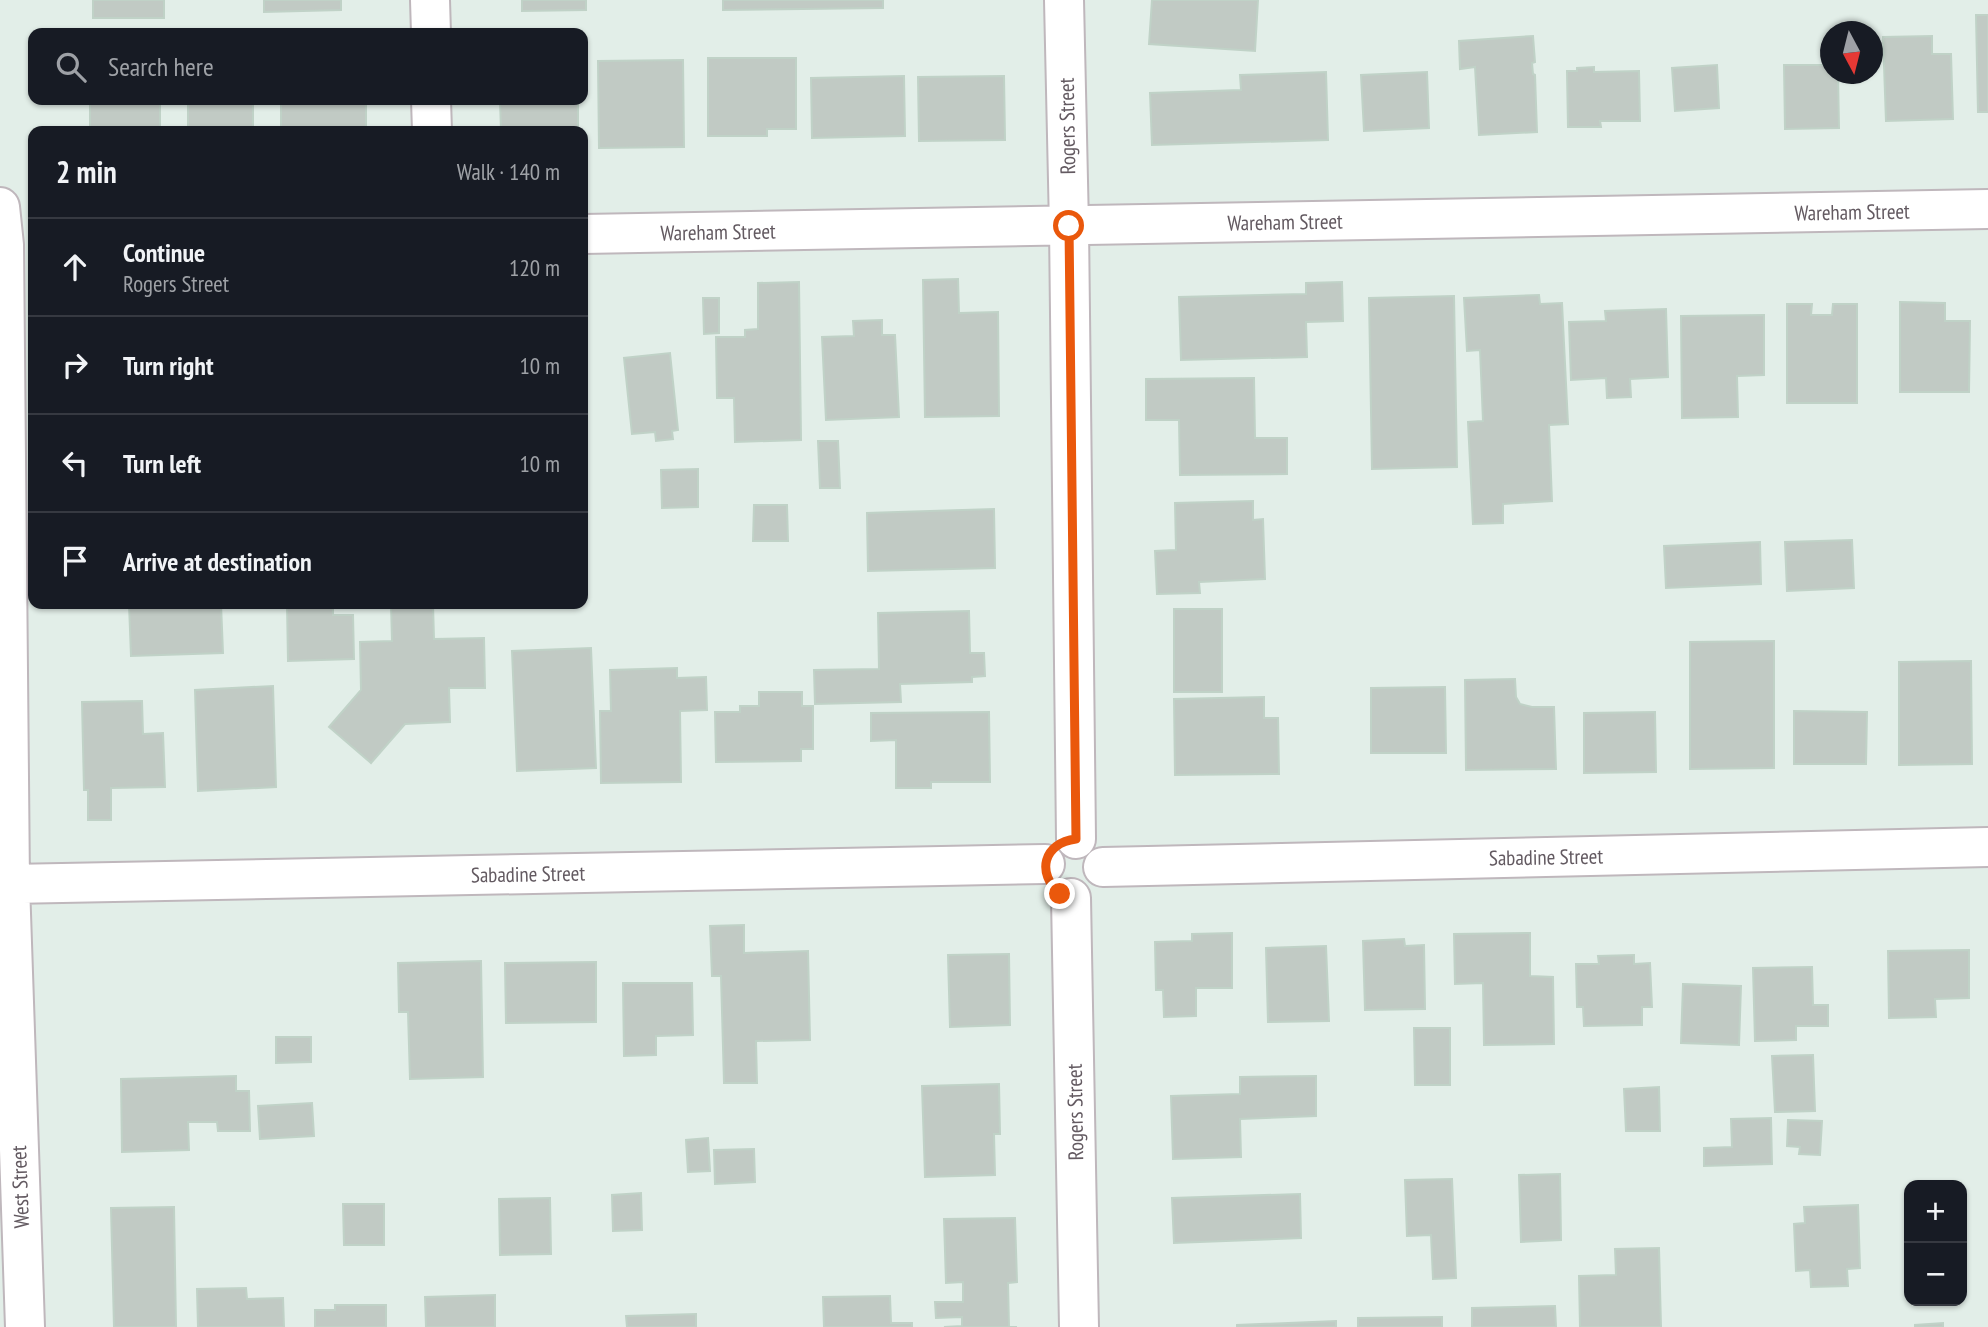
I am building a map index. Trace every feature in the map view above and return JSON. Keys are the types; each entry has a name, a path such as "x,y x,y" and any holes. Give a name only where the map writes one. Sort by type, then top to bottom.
{"street":[{"path":"430,0 431,28"},
{"name":"Rogers Street","path":"1064,0 1076,839"},
{"path":"431,105 432,126"},
{"name":"West Street","path":"0,207 18,245 10,884 25,1327"},
{"name":"Wareham Street","path":"588,234 1988,209"},
{"path":"1076,839 1085,841 1098,852 1104,867 1102,877 1091,893 1071,898 1052,887 1045,864 1053,849 1076,839"},
{"name":"Sabadine Street","path":"1104,867 1988,848"},
{"name":"Sabadine Street","path":"10,884 1045,864"},
{"name":"Rogers Street","path":"1071,898 1079,1327"}],"building":[{"path":"93,0 164,0 164,18 93,18"},
{"path":"264,0 341,0 341,10 264,12"},
{"path":"522,0 586,0 586,10 522,11"},
{"path":"723,0 883,0 883,8 723,10"},
{"path":"1152,0 1258,0 1255,51 1149,44"},
{"path":"1976,15 1988,15 1988,112 1978,112"},
{"path":"1533,36 1535,62 1532,63 1535,75 1537,132 1479,135 1475,67 1460,69 1459,41"},
{"path":"1932,36 1932,54 1951,54 1953,119 1886,121 1883,37"},
{"path":"708,58 796,58 796,129 767,129 767,136 708,136"},
{"path":"683,60 684,147 599,148 598,61"},
{"path":"1717,65 1719,108 1675,111 1672,68"},
{"path":"1784,65 1820,65 1820,84 1838,84 1839,128 1785,129"},
{"path":"1594,67 1594,72 1639,71 1640,121 1600,121 1601,127 1568,127 1567,71"},
{"path":"1326,72 1328,140 1152,145 1150,93 1241,90 1240,75"},
{"path":"1427,72 1429,128 1364,131 1361,75"},
{"path":"904,76 905,136 812,138 811,78"},
{"path":"1004,76 1005,140 919,141 918,77"},
{"path":"90,105 160,105 160,126 90,126"},
{"path":"188,105 253,105 253,126 188,126"},
{"path":"281,105 366,105 366,126 281,126"},
{"path":"500,105 578,105 578,126 501,126"},
{"path":"958,279 959,313 998,312 999,416 925,417 923,280"},
{"path":"799,282 801,440 735,442 734,398 717,398 716,337 745,337 745,330 758,329 758,283"},
{"path":"1342,282 1343,321 1306,322 1307,357 1181,360 1179,297 1306,294 1306,283"},
{"path":"1539,295 1540,304 1562,303 1568,424 1549,425 1552,501 1503,504 1503,523 1473,524 1468,422 1483,421 1480,350 1467,351 1464,298"},
{"path":"1454,296 1457,467 1372,469 1369,298"},
{"path":"703,298 719,298 719,333 704,334"},
{"path":"1900,302 1945,303 1945,321 1970,321 1969,392 1900,392"},
{"path":"1787,304 1812,304 1811,315 1832,315 1833,304 1857,304 1857,403 1787,403"},
{"path":"1666,309 1668,377 1630,379 1631,397 1607,398 1606,378 1571,380 1569,322 1606,321 1605,311"},
{"path":"1764,315 1764,375 1737,376 1738,417 1682,418 1681,316"},
{"path":"882,320 882,335 895,335 899,417 826,420 822,337 854,336 853,321"},
{"path":"670,353 678,430 672,431 673,439 656,441 655,432 632,434 624,358"},
{"path":"1254,378 1255,438 1287,438 1287,474 1180,475 1179,420 1146,420 1146,379"},
{"path":"818,441 838,441 840,488 820,488"},
{"path":"698,469 698,507 662,508 661,470"},
{"path":"1253,501 1253,520 1263,519 1265,579 1199,582 1200,593 1157,594 1155,551 1176,550 1175,503"},
{"path":"754,505 787,505 788,541 753,541"},
{"path":"994,509 995,568 868,571 867,513"},
{"path":"1852,540 1854,588 1787,591 1785,542"},
{"path":"1760,542 1761,584 1666,588 1664,546"},
{"path":"129,609 221,609 223,653 131,656"},
{"path":"287,609 333,609 333,615 353,615 354,659 288,661"},
{"path":"391,609 433,609 434,639 484,638 485,688 449,688 450,722 405,724 371,763 329,727 361,690 360,642 392,641"},
{"path":"1174,609 1222,609 1222,692 1174,692"},
{"path":"969,611 970,653 984,653 985,676 972,677 972,682 900,684 901,702 815,704 814,670 879,669 878,613"},
{"path":"1774,641 1774,768 1690,769 1690,642"},
{"path":"591,648 596,768 517,771 512,651"},
{"path":"1971,661 1972,764 1899,765 1899,662"},
{"path":"677,668 677,678 706,677 707,710 680,711 681,782 601,783 600,711 611,711 610,670"},
{"path":"1515,679 1516,697 1520,704 1554,707 1556,769 1466,770 1465,680"},
{"path":"273,686 276,787 198,791 195,690"},
{"path":"1445,687 1446,753 1371,753 1371,688"},
{"path":"759,692 802,692 802,706 813,706 813,749 801,749 801,761 716,762 715,712 740,712 740,706 759,706"},
{"path":"1264,697 1264,718 1278,718 1279,774 1175,775 1174,699"},
{"path":"142,701 143,734 163,733 165,787 111,788 111,820 88,820 88,790 84,790 82,702"},
{"path":"1794,711 1867,712 1866,764 1794,764"},
{"path":"989,712 990,782 931,782 931,788 896,788 896,740 871,741 871,713"},
{"path":"1655,712 1656,772 1584,773 1584,713"},
{"path":"744,925 744,953 808,951 810,1040 756,1041 757,1083 724,1083 721,976 712,976 710,926"},
{"path":"1232,933 1232,988 1196,988 1196,1016 1164,1017 1163,990 1156,990 1155,942 1192,941 1192,934"},
{"path":"1530,933 1530,976 1553,977 1554,1044 1484,1045 1483,983 1455,984 1454,934"},
{"path":"1404,939 1405,946 1424,945 1425,1009 1365,1010 1363,941"},
{"path":"1326,946 1329,1021 1268,1022 1266,948"},
{"path":"1969,950 1969,998 1935,999 1936,1017 1889,1018 1888,951"},
{"path":"1009,954 1010,1025 950,1027 948,955"},
{"path":"1634,955 1634,964 1650,963 1652,1007 1642,1007 1642,1025 1584,1026 1583,1007 1577,1007 1576,964 1599,964 1598,956"},
{"path":"481,961 483,1077 410,1079 408,1012 399,1012 398,963"},
{"path":"596,962 596,1022 506,1023 505,963"},
{"path":"1812,967 1813,1005 1828,1005 1828,1026 1796,1026 1796,1040 1755,1041 1753,968"},
{"path":"623,983 692,983 693,1035 656,1036 656,1055 624,1056"},
{"path":"1683,984 1741,986 1739,1045 1681,1043"},
{"path":"1414,1028 1450,1028 1450,1085 1415,1085"},
{"path":"276,1037 311,1037 311,1062 276,1063"},
{"path":"1813,1055 1815,1111 1775,1112 1772,1056"},
{"path":"236,1076 236,1091 249,1091 250,1131 218,1131 217,1122 188,1122 189,1150 122,1152 121,1079"},
{"path":"1316,1076 1316,1116 1240,1119 1241,1157 1173,1159 1171,1096 1240,1094 1240,1077"},
{"path":"999,1084 1000,1134 994,1134 995,1175 925,1177 922,1086"},
{"path":"1659,1087 1660,1131 1626,1131 1624,1089"},
{"path":"312,1103 314,1136 260,1139 258,1106"},
{"path":"1771,1118 1772,1164 1704,1166 1704,1148 1732,1147 1731,1119"},
{"path":"1788,1120 1822,1121 1820,1155 1799,1154 1800,1147 1787,1146"},
{"path":"708,1138 710,1171 688,1172 686,1140"},
{"path":"754,1149 755,1182 715,1184 714,1150"},
{"path":"1560,1174 1561,1240 1521,1242 1519,1175"},
{"path":"1452,1179 1456,1278 1433,1279 1431,1235 1407,1236 1405,1180"},
{"path":"641,1193 642,1230 613,1231 612,1195"},
{"path":"1300,1194 1301,1238 1174,1243 1172,1198"},
{"path":"550,1198 551,1254 500,1255 499,1199"},
{"path":"343,1204 384,1204 384,1245 344,1245"},
{"path":"1858,1205 1860,1268 1847,1269 1848,1286 1811,1287 1810,1270 1796,1271 1794,1224 1805,1223 1804,1207"},
{"path":"174,1207 176,1327 114,1327 111,1208"},
{"path":"1015,1218 1017,1282 1008,1283 1009,1327 944,1327 962,1326 962,1317 936,1318 935,1302 963,1302 963,1282 946,1283 944,1219"},
{"path":"1659,1248 1661,1327 1580,1327 1579,1276 1616,1275 1615,1249"},
{"path":"246,1288 247,1299 283,1298 284,1327 198,1327 197,1289"},
{"path":"495,1295 495,1327 426,1327 425,1297"},
{"path":"890,1296 891,1323 912,1323 912,1327 824,1327 823,1297"},
{"path":"335,1305 386,1305 386,1327 315,1327 315,1310 335,1310"},
{"path":"1555,1306 1556,1327 1472,1327 1472,1308"},
{"path":"696,1314 696,1327 627,1327 626,1316"},
{"path":"1442,1317 1442,1327 1358,1327 1358,1318"},
{"path":"1336,1321 1336,1327 1237,1327 1237,1325"},
{"path":"1943,1323 1943,1327 1915,1327 1915,1325"}],"route":[{"path":"1060,894 1048,881 1045,864 1053,849 1076,839 1069,226"}]}
